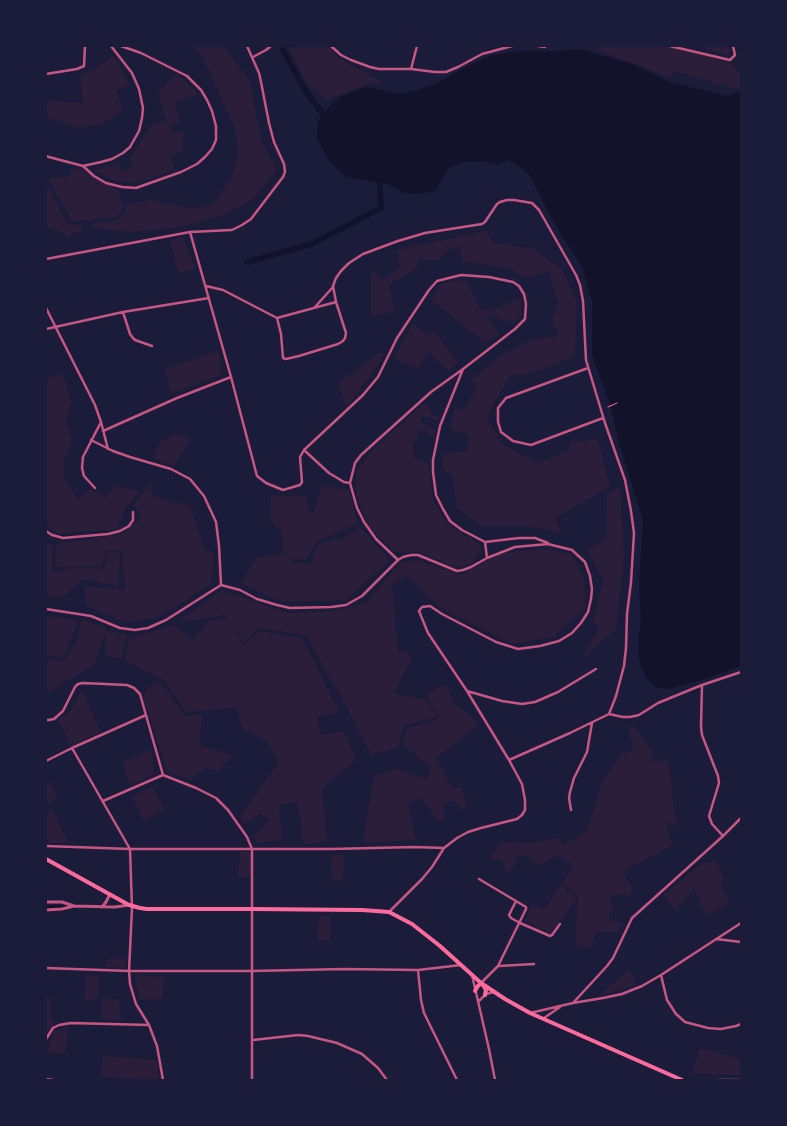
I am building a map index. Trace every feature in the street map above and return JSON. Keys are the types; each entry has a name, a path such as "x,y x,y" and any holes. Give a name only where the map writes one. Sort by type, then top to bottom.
{"main road":[{"path":"46,859 130,906 147,910 252,909 362,910 389,912 412,924 440,946 482,984 530,1013 682,1080"},
{"path":"476,992 477,987 482,984"},
{"path":"482,984 486,990 484,996"}],"street":[{"path":"46,74 77,69 84,66 85,46"},
{"path":"46,156 84,166 112,159 130,147 139,132 143,108 139,89 132,73 111,46"},
{"path":"84,166 94,176 106,183 122,187 136,188 181,172 197,164 212,149 216,140 216,126 210,106 201,90 187,76 141,53 121,46"},
{"path":"46,259 190,232 232,230 251,219 283,177 285,172 284,164 270,130 261,82 247,46"},
{"path":"252,57 271,46"},
{"path":"331,46 341,55 370,67 379,69 411,69 435,72 446,72 482,54 512,46"},
{"path":"411,69 417,46"},
{"path":"538,46 545,47"},
{"path":"670,46 730,60 735,55 733,46"},
{"path":"315,308 333,286 341,271 349,263 363,254 425,233 482,224 497,204 503,201 514,200 532,203 539,210 576,275 580,285 583,301 586,360 603,418 625,480 634,533 624,666 616,696 609,714"},
{"path":"190,232 257,476 266,483 283,490 300,485 302,482 300,457 304,450 363,395 378,377 397,338 429,290 437,281 461,275 489,277 513,282 519,286 524,294 526,304 525,319 515,330 431,392 361,455 356,463 350,483 357,508 364,522 376,539 398,560"},
{"path":"206,286 223,290 277,318 336,302"},
{"path":"277,318 284,358 286,359 338,344 343,341 346,333 336,302 333,286"},
{"path":"46,329 123,312 209,298"},
{"path":"46,308 95,405 108,449"},
{"path":"123,312 133,338 152,346"},
{"path":"588,368 506,398 498,408 498,422 501,432 513,441 531,445 603,418"},
{"path":"389,912 427,873 444,848 457,838 468,832 516,819 522,815 525,810 522,784 467,691 428,633 419,611 422,607 430,606 442,614 490,639 518,649 540,646 559,641 572,633 588,612 591,599 592,589 590,576 585,562 572,550 548,544 534,538 519,538 485,542 462,530 450,521 443,509 436,495 433,460 440,426 463,369"},
{"path":"103,430 177,398 231,377"},
{"path":"95,488 84,476 82,468 83,457 101,422"},
{"path":"91,440 108,449 130,457 171,469 190,479 204,496 216,522 221,585"},
{"path":"304,450 329,473 344,482 350,483"},
{"path":"46,532 63,538 108,534 120,531 129,526 133,520 133,512"},
{"path":"485,542 487,558"},
{"path":"46,609 96,616 120,628 135,630 148,628 166,620 221,585 240,590 257,599 277,606 290,608 332,607 346,605 362,596 398,560 403,557 418,555 456,571 471,567 487,558 515,547 548,544"},
{"path":"467,691 502,701 522,704 535,702 558,692 596,669"},
{"path":"509,760 609,714 630,717 639,715 658,703 702,685 741,672"},
{"path":"46,720 54,719 64,711 75,687 78,684 127,685 134,688 140,694 163,775"},
{"path":"702,685 702,735 718,776 719,783 709,816 712,824 723,836"},
{"path":"46,762 72,748 146,715"},
{"path":"571,810 569,798 570,792 574,778 587,752 592,722"},
{"path":"72,748 130,849 130,984 136,1004 149,1025 157,1046 163,1080"},
{"path":"103,801 163,775 196,788 216,798 228,810 247,837 252,849 252,1080"},
{"path":"574,1003 613,958 622,936 632,918 741,818"},
{"path":"46,846 130,849 444,848"},
{"path":"479,879 526,908 498,966 482,984"},
{"path":"102,907 110,894"},
{"path":"516,901 509,915 511,918 550,936 560,924"},
{"path":"46,902 62,902 74,906"},
{"path":"46,910 62,909 74,906 130,906"},
{"path":"530,1013 622,994 642,986 661,976 741,923"},
{"path":"715,939 741,942"},
{"path":"498,966 534,964"},
{"path":"46,968 129,971 344,969 418,970 461,965"},
{"path":"418,970 421,1000 424,1012 457,1080"},
{"path":"472,975 495,1080"},
{"path":"661,976 667,1000 676,1014 685,1022 708,1028 721,1029 741,1024"},
{"path":"476,992 480,996 484,996"},
{"path":"478,1002 488,993 495,992"},
{"path":"544,1018 562,1006"},
{"path":"46,1039 53,1028 59,1025 71,1023 149,1025"},
{"path":"253,1040 298,1035 337,1043 362,1054 378,1068 387,1080"},
{"path":"46,1079 53,1080"},
{"path":"719,1080 741,1080"}],"path":[{"path":"608,407 617,403"}],"shaded area":[{"path":"190,46 223,46 250,81 261,139 277,170 252,200 222,216 176,228 128,232 93,228 93,223 118,220 126,212 125,205 150,200 191,208 212,206 231,178 238,155 235,128 203,56"},
{"path":"288,46 328,46 338,57 383,83 371,83 328,100 307,83"},
{"path":"594,46 665,46 727,59 741,75 741,87 735,89 674,71 671,78 597,50"},
{"path":"696,46 728,46 730,56"},
{"path":"579,49 630,63 670,82 727,96 741,91 741,666 698,681 669,689 655,687 645,676 639,660 638,642 641,621 639,585 643,520 619,443 611,408 592,354 592,301 582,267 553,221 529,174 508,160 499,165 482,161 464,162 449,168 436,191 420,194 404,193 388,184 346,177 330,162 317,139 318,122 325,111 340,97 366,87 401,94 431,86 470,65 494,55 519,51 558,51"},
{"path":"113,56 130,84 117,90 122,111 103,123 80,128 46,117 46,101 83,102 80,76 94,70"},
{"path":"177,74 199,94 175,101 180,123 170,124 171,132 183,131 183,149 171,158 176,170 136,183 115,181 93,170 118,164 123,172 132,168 130,159 151,125 166,120 158,92"},
{"path":"71,169 82,169 119,190 123,207 117,217 72,222 48,179 71,176"},
{"path":"46,183 68,224 82,225 83,230 69,236 46,227"},
{"path":"485,231 494,243 532,248 562,269 577,302 575,356 545,369 527,374 510,375 487,417 502,444 536,463 570,450 570,443 598,439 610,487 555,518 563,534 528,526 481,526 456,507 453,475 441,469 444,454 467,451 469,435 450,430 455,406 464,410 477,388 471,381 498,357 528,342 559,336 552,321 558,303 549,272 525,278 507,268 462,261 460,247 449,249 439,260 419,259 418,267 389,285 395,311 371,316 371,269 383,280 399,268 397,250"},
{"path":"183,236 195,269 178,273 170,240"},
{"path":"466,280 480,309 489,311 521,299 521,315 514,324 490,314 487,316 500,335 485,343 430,299 444,283"},
{"path":"413,323 426,335 434,331 458,362 448,372 430,352 417,368 394,359"},
{"path":"218,350 222,374 171,394 165,369"},
{"path":"378,353 385,354 347,407 338,383"},
{"path":"62,373 72,402 66,422 72,440 64,460 64,479 78,499 89,489 105,497 117,485 139,492 125,509 117,529 58,534 46,525 46,380"},
{"path":"426,402 430,410 430,414 439,417 438,421 423,416 420,422 436,430 434,437 421,429 413,445 415,459 428,463 433,499 448,525 481,545 481,552 471,564 457,568 419,552 395,552 370,528 362,512 355,488 357,471 371,451"},
{"path":"177,434 191,439 174,466 153,458 161,441"},
{"path":"151,482 152,495 190,507 205,550 214,551 211,584 161,616 127,623 86,606 84,586 125,590 122,550 106,551 102,566 55,567 56,544 122,534 141,517 134,504"},
{"path":"323,485 349,490 358,523 316,542 306,559 293,559 288,555 293,563 310,563 319,543 343,539 360,527 390,560 346,600 283,602 241,584 256,558 285,553 283,552 282,533 270,520 271,495 306,496 309,511 313,512"},
{"path":"620,486 624,558 616,629 585,657 584,654 599,628 593,622 603,581 587,550 606,539 607,494"},
{"path":"46,541 52,545 53,573 77,567 104,569 108,553 120,552 119,586 82,579 62,598 46,596"},
{"path":"542,549 571,554 584,578 585,608 553,637 512,644 441,608 408,576 392,584 398,653 406,651 412,658 394,693 426,700 438,716 403,726 399,747 371,755 306,635 257,628 245,643 226,615 177,622 222,590 287,613 333,611 367,602 399,563 417,560 462,575 499,553"},
{"path":"46,616 78,620 64,657 46,656"},
{"path":"227,618 244,646 259,631 303,638 340,713 317,716 320,734 345,732 356,760 322,788 327,841 303,845 298,802 279,804 282,840 256,843 254,835 269,821 260,814 244,825 240,816 279,762 266,741 242,729 237,708 186,712 166,682 125,660 129,638 175,625 193,641 208,621"},
{"path":"82,619 107,628 106,631 127,634 121,659 105,656 106,632 94,665 46,693 46,659 64,661 77,640"},
{"path":"154,681 162,684 185,716 202,714 200,745 232,756 218,771 206,768 190,780 167,772 143,696"},
{"path":"446,684 454,704 469,714 477,726 436,758 452,788 461,787 467,806 462,810 454,800 442,805 445,820 439,822 421,798 408,803 416,840 363,843 374,775 397,769 427,779 431,768 403,745 407,729 440,718 426,695"},
{"path":"82,690 101,732 72,746 58,720 71,710"},
{"path":"634,725 643,740 653,749 652,761 666,760 671,775 674,814 678,821 676,827 667,822 669,839 674,844 624,872 633,888 631,896 615,894 609,900 614,910 609,912 609,920 623,923 617,933 598,931 594,937 591,948 575,944 578,895 561,884 574,867 558,855 537,866 528,857 518,855 508,876 502,861 489,859 498,846 502,843 529,843 560,838 563,845 587,830 602,783 621,754 631,752 632,741 629,732 630,726"},
{"path":"151,749 154,774 130,786 123,762"},
{"path":"46,777 58,797 48,804 46,800"},
{"path":"153,787 165,809 144,820 131,796"},
{"path":"53,810 69,843 48,843 46,834 46,811"},
{"path":"240,852 252,852 251,877 238,877"},
{"path":"332,855 345,855 343,880 331,879"},
{"path":"715,860 724,877 721,887 730,903 706,915 694,889 675,910 663,895 701,864"},
{"path":"560,885 577,898 551,934 525,921 531,906 545,909"},
{"path":"319,915 331,916 330,941 317,940"},
{"path":"126,958 125,968 106,967 106,959"},
{"path":"629,969 637,985 599,996"},
{"path":"86,975 99,976 97,1000 84,1000"},
{"path":"135,975 164,977 163,999 139,999"},
{"path":"46,997 50,997 50,1015 54,1025 46,1034"},
{"path":"102,999 119,999 121,1020 102,1020"},
{"path":"69,1027 65,1053 47,1053 54,1031"},
{"path":"700,1048 741,1059 741,1075 691,1074"},
{"path":"103,1056 157,1060 159,1080 101,1077"}],"waterway":[{"path":"281,46 305,90 323,114"},
{"path":"247,262 312,244 381,208 380,183"},
{"path":"46,908 64,908"}]}
